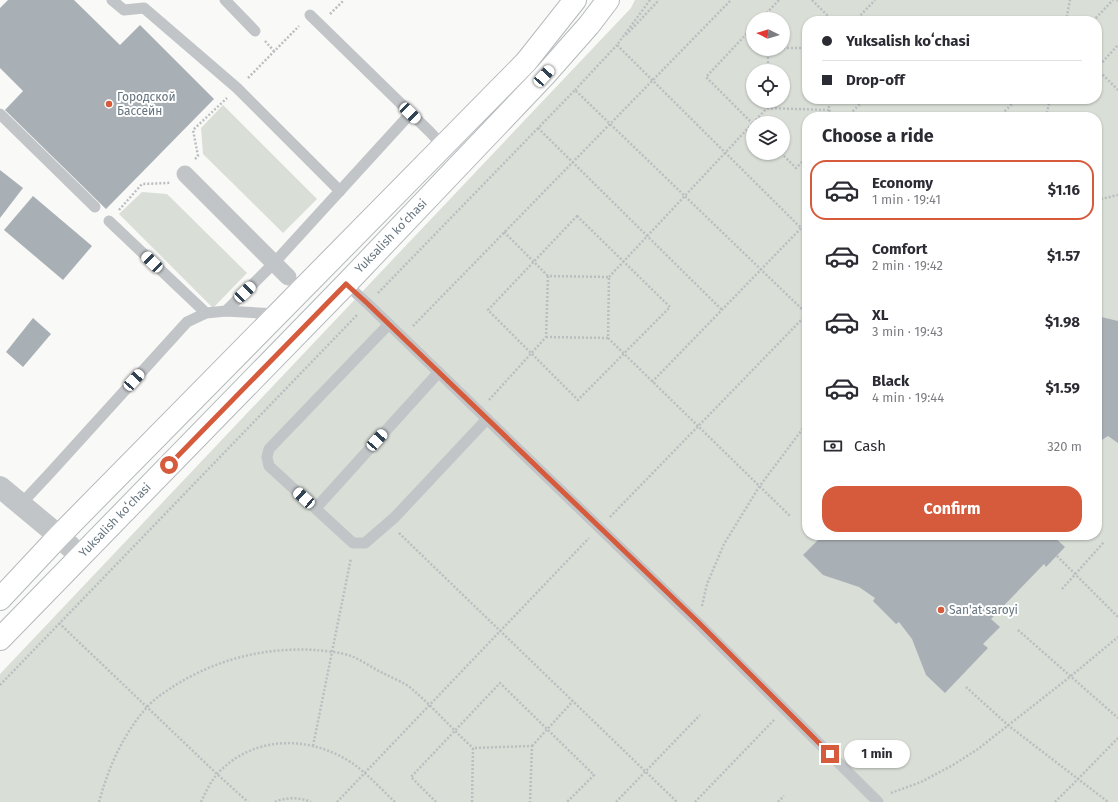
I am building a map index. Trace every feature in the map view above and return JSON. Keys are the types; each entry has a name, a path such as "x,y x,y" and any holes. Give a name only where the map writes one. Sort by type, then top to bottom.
{"main road":[{"path":"0,599 59,536 526,62 575,0"},
{"name":"Yuksalish koʻchasi","path":"0,639 346,284 544,76 590,25 608,0"}],"street":[{"path":"185,174 288,276"},
{"path":"0,487 59,536 80,556"}],"lane":[{"path":"112,0 124,10 144,8 237,88 340,191"},
{"path":"225,0 255,31"},
{"path":"310,16 443,146"},
{"path":"226,311 274,263 410,113"},
{"path":"0,114 95,207"},
{"path":"109,221 206,314"},
{"path":"346,284 698,622 877,800"},
{"path":"20,504 56,467 186,322 206,314 226,311 278,314"},
{"path":"389,324 269,449 269,466 353,543 365,544 390,522 483,415"},
{"path":"316,508 439,372"}],"path":[{"path":"617,45 650,0"},
{"path":"0,685 575,90 659,0"},
{"path":"402,337 731,0"},
{"path":"768,12 779,0"},
{"path":"812,0 828,16"},
{"path":"860,16 875,0"},
{"path":"1067,16 1070,0"},
{"path":"1098,16 1113,0"},
{"path":"109,221 142,184 168,183 185,174 198,156 193,130 310,16"},
{"path":"746,35 706,78 746,117"},
{"path":"617,45 801,228 652,382"},
{"path":"1102,63 1118,45"},
{"path":"790,48 802,48"},
{"path":"1102,73 1118,90"},
{"path":"575,90 802,309"},
{"path":"760,116 767,108 828,110 829,104"},
{"path":"852,112 860,104"},
{"path":"1004,112 1012,104"},
{"path":"538,128 722,310"},
{"path":"608,338 608,277 746,131"},
{"path":"788,160 796,168 802,162"},
{"path":"1102,199 1118,195"},
{"path":"577,216 623,262 670,307 578,400 488,310 577,216"},
{"path":"483,415 531,353 546,337 548,276 504,232"},
{"path":"548,276 608,277"},
{"path":"336,802 802,319"},
{"path":"546,337 608,338 791,517"},
{"path":"698,622 707,584 724,544 759,487 802,430"},
{"path":"390,522 400,534 677,802"},
{"path":"1062,589 1104,542"},
{"path":"313,746 352,556 353,543"},
{"path":"1057,556 1118,617"},
{"path":"59,623 147,708 248,802"},
{"path":"1018,630 1118,718"},
{"path":"877,800 922,782 978,749 1072,676 1118,637"},
{"path":"100,802 104,782 112,761 122,741 147,708 167,691 186,678 207,668 228,660 273,650 299,649 332,652 350,656 411,688 473,748 532,746"},
{"path":"436,802 411,777 500,683 594,775 567,802"},
{"path":"966,686 1009,726 1108,802"},
{"path":"530,802 532,746 573,701"},
{"path":"695,802 785,709"},
{"path":"616,802 700,715"},
{"path":"1055,802 1118,738"},
{"path":"201,802 206,790 217,774 230,762 242,754 257,748 272,744 286,743 313,746 349,761 365,773 394,802"},
{"path":"472,802 473,748"},
{"path":"778,802 784,796"},
{"path":"275,802 288,798 311,802"}],"shaded area":[{"path":"635,0 1118,0 1118,802 0,802 0,674 631,8"},
{"path":"223,105 317,199 283,233 203,154 201,128"},
{"path":"142,192 167,194 247,273 213,308 119,214"}],"building":[{"name":"Городской Бассейн","path":"8,0 74,0 120,45 140,25 214,99 106,209 5,110 23,91 0,68 0,8"},
{"path":"0,170 23,188 0,218"},
{"path":"33,196 92,246 63,280 4,230"},
{"path":"1102,317 1118,321 1118,443 1108,436 1102,440"},
{"path":"33,318 51,334 23,367 6,352"},
{"name":"San'at saroyi","path":"818,540 1057,540 1065,547 1046,567 1044,564 991,619 1000,627 983,644 988,648 945,693 926,675 912,639 899,622 896,624 873,601 875,598 859,587 823,575 803,555"}],"place":[{"name":"Городской Бассейн","path":"109,104"},
{"name":"San'at saroyi","path":"941,610"}],"route":[{"path":"169,465 346,284 687,612 830,754"}]}
